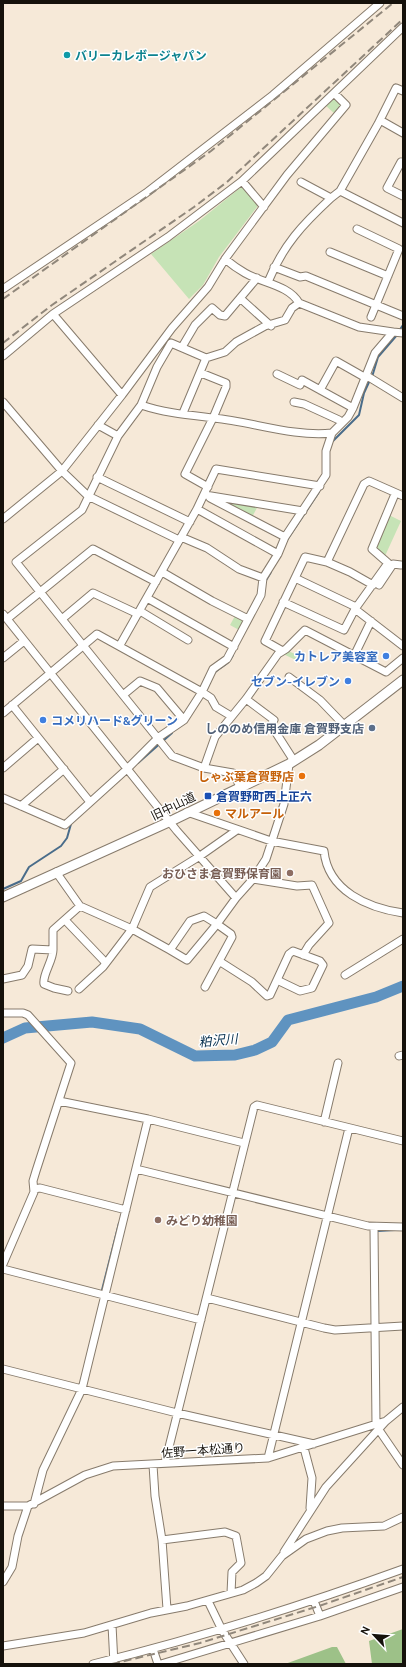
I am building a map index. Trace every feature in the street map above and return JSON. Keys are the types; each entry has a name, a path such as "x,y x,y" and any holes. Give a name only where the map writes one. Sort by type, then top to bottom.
{"main road":[{"name":"旧中山道","path":"3,897 171,821 187,812 241,788 291,762 344,725 403,680"}],"street":[{"path":"3,289 152,188 273,95 380,3"},
{"path":"3,356 53,314 168,237 242,181 403,27"},
{"path":"268,282 274,266 297,232 340,191 380,120 396,88 403,91"},
{"path":"3,519 62,471 122,395 172,328 208,287 224,259 299,160 346,106 334,93"},
{"path":"380,120 403,132"},
{"path":"403,164 401,162 387,188 403,196"},
{"path":"242,181 264,207"},
{"path":"301,182 331,198"},
{"path":"340,191 403,223"},
{"path":"357,229 399,249 371,317"},
{"path":"330,252 388,276"},
{"path":"224,259 246,274 268,282 296,296 299,303 359,327 397,332"},
{"path":"274,266 300,277 306,276 403,316"},
{"path":"182,347 195,325 212,308 220,315 225,316 257,278"},
{"path":"240,298 271,326"},
{"path":"241,788 233,773 204,768 172,756 16,562 82,510 118,436 141,405 157,367 171,343 206,358 225,352 265,326 271,326 285,320 292,308 299,303"},
{"path":"53,314 122,395"},
{"path":"3,798 65,825 127,769 158,738 184,720 202,692 213,669 227,659 234,647 260,595 263,578 278,554 285,537 326,475 326,451 332,433 354,408 375,353 397,332"},
{"path":"183,413 206,358"},
{"path":"320,390 336,361 403,398"},
{"path":"201,373 226,383 226,387 213,418 185,474 208,487"},
{"path":"277,374 300,385 302,380 354,408"},
{"path":"3,402 62,471 88,496 180,539 207,548 239,569 263,578"},
{"path":"294,402 304,404 339,420 342,423"},
{"path":"141,405 159,411 183,413 198,417 315,434 332,433"},
{"path":"98,425 118,436"},
{"path":"120,646 205,495 216,469 320,486"},
{"path":"97,477 190,522"},
{"path":"327,562 364,484 369,481 395,494 403,496"},
{"path":"376,585 388,563 372,549 395,494"},
{"path":"205,495 303,511"},
{"path":"205,495 285,537"},
{"path":"197,509 278,554"},
{"path":"156,582 93,549 5,617 127,769 171,821 177,831 236,898"},
{"path":"282,650 265,642 305,557 327,562 376,585"},
{"path":"283,602 344,630 356,608 393,564 402,564"},
{"path":"162,572 212,602 248,619"},
{"path":"295,578 356,608 403,646"},
{"path":"62,619 93,593 139,613 188,640"},
{"path":"147,598 234,647"},
{"path":"354,656 371,621"},
{"path":"204,768 216,737 231,716 246,699 282,650 286,649 305,630 386,672 403,658"},
{"path":"3,713 97,634 202,692 211,698 216,707 231,716"},
{"path":"3,658 24,640"},
{"path":"289,677 320,700 344,725"},
{"path":"123,695 140,681 157,688 184,720"},
{"path":"56,872 80,906 132,929 187,960 217,924 236,898 253,880 266,859 284,804 291,762 271,725 274,720 246,699"},
{"path":"12,705 90,802"},
{"path":"3,768 38,738"},
{"path":"22,806 64,769"},
{"path":"187,812 271,841 324,851 333,875 350,894 373,907 403,913"},
{"path":"79,989 106,963 132,929 150,887 200,856 237,830"},
{"path":"253,880 297,886 312,885 329,923 309,945 303,955"},
{"path":"68,991 44,984 43,979 53,957 53,930 80,906"},
{"path":"170,950 190,921 204,916 231,934 232,937 205,987"},
{"path":"65,920 106,963"},
{"path":"345,975 403,939"},
{"path":"3,979 22,975 28,966 32,949 53,950"},
{"path":"219,961 252,982 267,996 270,995 289,954 293,951 320,961 322,965 312,988 300,991 277,980"},
{"path":"3,1013 15,1012 28,1015 71,1064 33,1181 34,1189 3,1264"},
{"path":"324,1122 338,1063"},
{"path":"59,1101 148,1119 244,1142"},
{"path":"165,1463 207,1298 244,1142 254,1107 257,1105 403,1141"},
{"path":"3,1582 12,1567 18,1536 43,1470 82,1389 148,1119"},
{"path":"268,1458 272,1435 349,1128"},
{"path":"136,1169 374,1228 403,1227"},
{"path":"34,1189 40,1188 126,1210"},
{"path":"374,1228 378,1427 403,1465"},
{"path":"3,1269 105,1294 201,1320"},
{"path":"207,1298 334,1330 375,1326 403,1326"},
{"path":"3,1369 177,1413 315,1444"},
{"name":"佐野一本松通り","path":"3,1506 31,1505 85,1475 113,1466 268,1458 378,1427 403,1407"},
{"path":"3,1646 84,1633 167,1609 208,1601 256,1583 266,1576 282,1556 310,1508 335,1476 378,1427"},
{"path":"304,1448 312,1478 310,1508"},
{"path":"153,1465 155,1496 162,1540 167,1609"},
{"path":"282,1556 306,1539 327,1531 353,1527 384,1526 403,1517"},
{"path":"162,1540 225,1532 236,1536 241,1563 232,1572 231,1592"},
{"path":"93,1664 114,1661 222,1630 314,1601 403,1569"},
{"path":"153,1649 159,1664 320,1616 403,1587"},
{"path":"208,1601 222,1630 232,1643 244,1664"},
{"path":"314,1601 320,1616"},
{"path":"112,1625 114,1661"}],"green space":[{"path":"332,98 335,98 342,105 335,114 325,105"},
{"path":"240,188 244,188 257,203 257,207 219,257 203,285 189,299 151,254 199,221"},
{"path":"215,498 258,506 252,517"},
{"path":"389,515 401,521 385,556 376,549 376,547"},
{"path":"235,616 244,620 239,630 230,625"},
{"path":"288,651 300,656 298,661 283,654"},
{"path":"403,1629 403,1664 372,1664 369,1641"},
{"path":"332,1647 337,1647 346,1664 285,1664"}],"waterway":[{"path":"399,331 403,325"},
{"path":"372,377 378,357 397,335"},
{"path":"333,441 359,415 364,393 370,380"},
{"path":"287,540 319,492"},
{"path":"265,582 271,572"},
{"path":"214,673 227,664 233,655"},
{"path":"205,693 209,684"},
{"path":"138,763 172,733"},
{"path":"3,889 21,881 29,867 61,846 67,838 71,824"},
{"name":"粕沢川","path":"3,1038 25,1028 92,1022 140,1029 195,1056 235,1055 255,1050 272,1042 288,1020 376,997 403,986"},
{"path":"102,1290 119,1223"},
{"path":"378,1231 395,1230"}],"railway":[{"path":"3,299 211,151 393,3"},
{"path":"3,343 52,305 194,207 227,182 403,19"},
{"path":"112,1664 200,1643 319,1606 403,1577"}],"place":[{"name":"バリーカレボージャパン","path":"67,55"},
{"name":"カトレア美容室","path":"386,656"},
{"name":"セブン-イレブン","path":"348,681"},
{"name":"コメリハード&グリーン","path":"43,720"},
{"name":"しののめ信用金庫 倉賀野支店","path":"372,728"},
{"name":"しゃぶ葉倉賀野店","path":"302,776"},
{"name":"倉賀野町西上正六","path":"208,796"},
{"name":"マルアール","path":"217,813"},
{"name":"おひさま倉賀野保育園","path":"290,873"},
{"name":"みどり幼稚園","path":"158,1220"}]}
